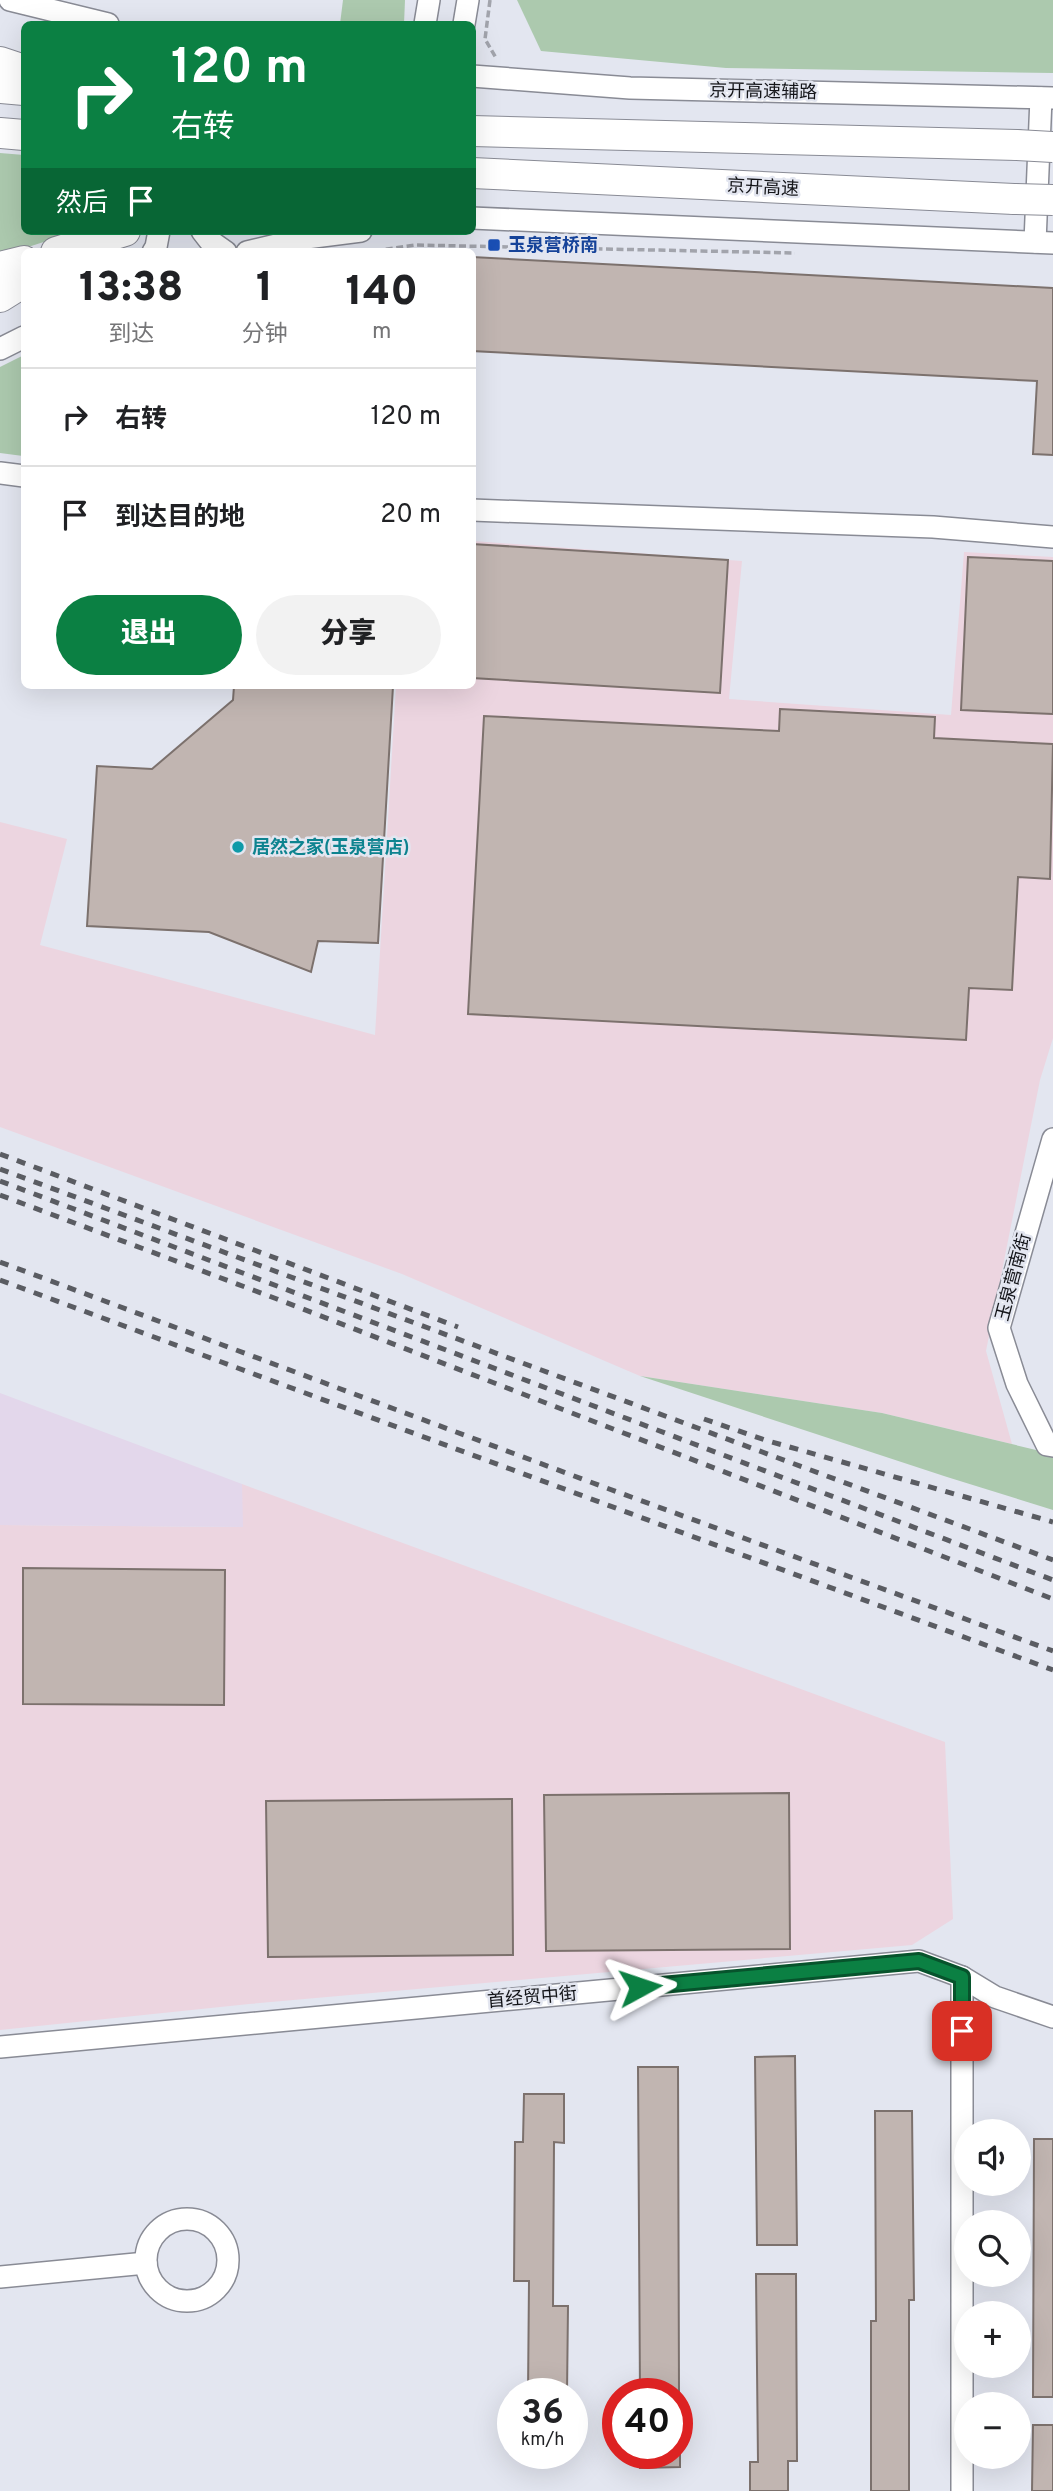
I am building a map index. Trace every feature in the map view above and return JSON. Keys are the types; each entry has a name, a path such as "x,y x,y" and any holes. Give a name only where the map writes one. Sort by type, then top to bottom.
{"highway":[{"path":"0,62 21,69"},
{"path":"0,88 21,90"},
{"path":"476,131 1053,147"},
{"path":"0,133 21,135"},
{"name":"京开高速","path":"476,173 1053,200"},
{"path":"82,248 115,235"},
{"path":"0,267 21,262"},
{"path":"0,297 21,284"}],"street":[{"path":"10,0 96,21"},
{"path":"426,21 429,0"},
{"path":"464,21 468,0"},
{"name":"京开高速辅路","path":"476,76 630,88 1047,97"},
{"path":"476,218 1044,243 1047,97"},
{"path":"205,235 220,248"},
{"path":"264,248 330,235"},
{"path":"0,349 21,338"},
{"path":"0,473 21,476"},
{"path":"476,510 933,527 1053,537"},
{"name":"玉泉营南街","path":"1053,1139 999,1328 1017,1384 1046,1445 1053,1446"},
{"name":"首经贸中街","path":"0,2047 919,1961 962,1977 995,1997 1053,2017"},
{"path":"962,1977 962,2491"},
{"path":"0,2277 146,2263"}],"path":[{"path":"482,56 492,52"},
{"path":"394,248 416,245 804,254"}],"shaded area":[{"path":"476,541 742,561 729,699 951,715 964,552 1053,557 1053,1038 1040,1080 986,1351 1012,1444 882,1413 640,1376 402,1274 0,1127 0,822 67,839 40,945 375,1035 396,689 476,689"},
{"path":"0,1393 242,1484 243,1527 0,1525"},
{"path":"242,1484 945,1742 953,1919 912,1945 249,2004 0,2030 0,1525 242,1527"}],"green space":[{"path":"343,0 405,0 404,21 340,21"},
{"path":"517,0 1053,0 1053,73 726,68 541,51"},
{"path":"0,153 21,155 21,235 66,235 0,256"},
{"path":"21,356 21,456 0,453 0,367"},
{"path":"640,1376 882,1413 1053,1454 1053,1510 947,1477"}],"building":[{"path":"476,257 1053,288 1053,455 1033,454 1037,381 476,351"},
{"path":"476,544 728,560 720,693 476,678"},
{"path":"968,557 1053,561 1053,714 961,710"},
{"name":"居然之家(玉泉营店)","path":"234,689 393,689 378,943 318,941 311,972 209,932 87,926 97,766 152,769 233,700"},
{"path":"780,709 935,717 934,738 1053,744 1050,879 1018,877 1012,990 969,988 966,1040 468,1014 484,716 779,731"},
{"path":"23,1568 225,1570 224,1705 23,1704"},
{"path":"789,1793 790,1949 546,1951 544,1795"},
{"path":"512,1799 513,1955 268,1957 266,1801"},
{"path":"795,2056 797,2245 757,2245 755,2057"},
{"path":"638,2067 678,2067 679,2378 640,2378"},
{"path":"524,2094 564,2094 564,2143 554,2142 553,2306 568,2306 567,2378 528,2378 529,2281 514,2281 515,2142 523,2142"},
{"path":"875,2111 912,2111 914,2300 909,2300 909,2491 871,2491 871,2321 876,2321"},
{"path":"1034,2139 1053,2139 1053,2397 1033,2397"},
{"path":"756,2274 796,2274 797,2461 788,2461 788,2491 750,2491 750,2462 758,2462"},
{"path":"1033,2425 1053,2425 1053,2491 1032,2491"}],"railway":[{"path":"0,1154 458,1327"},
{"path":"0,1169 1053,1560"},
{"path":"0,1181 1053,1580"},
{"path":"0,1195 277,1299 1053,1599"},
{"path":"0,1262 1053,1651"},
{"path":"0,1280 1053,1670"},
{"path":"704,1419 765,1440 1053,1522"}],"place":[{"name":"玉泉营桥南","path":"494,245"},
{"name":"居然之家(玉泉营店)","path":"238,847"}],"route":[{"path":"640,1987 919,1961 962,1977 962,2031"}]}
